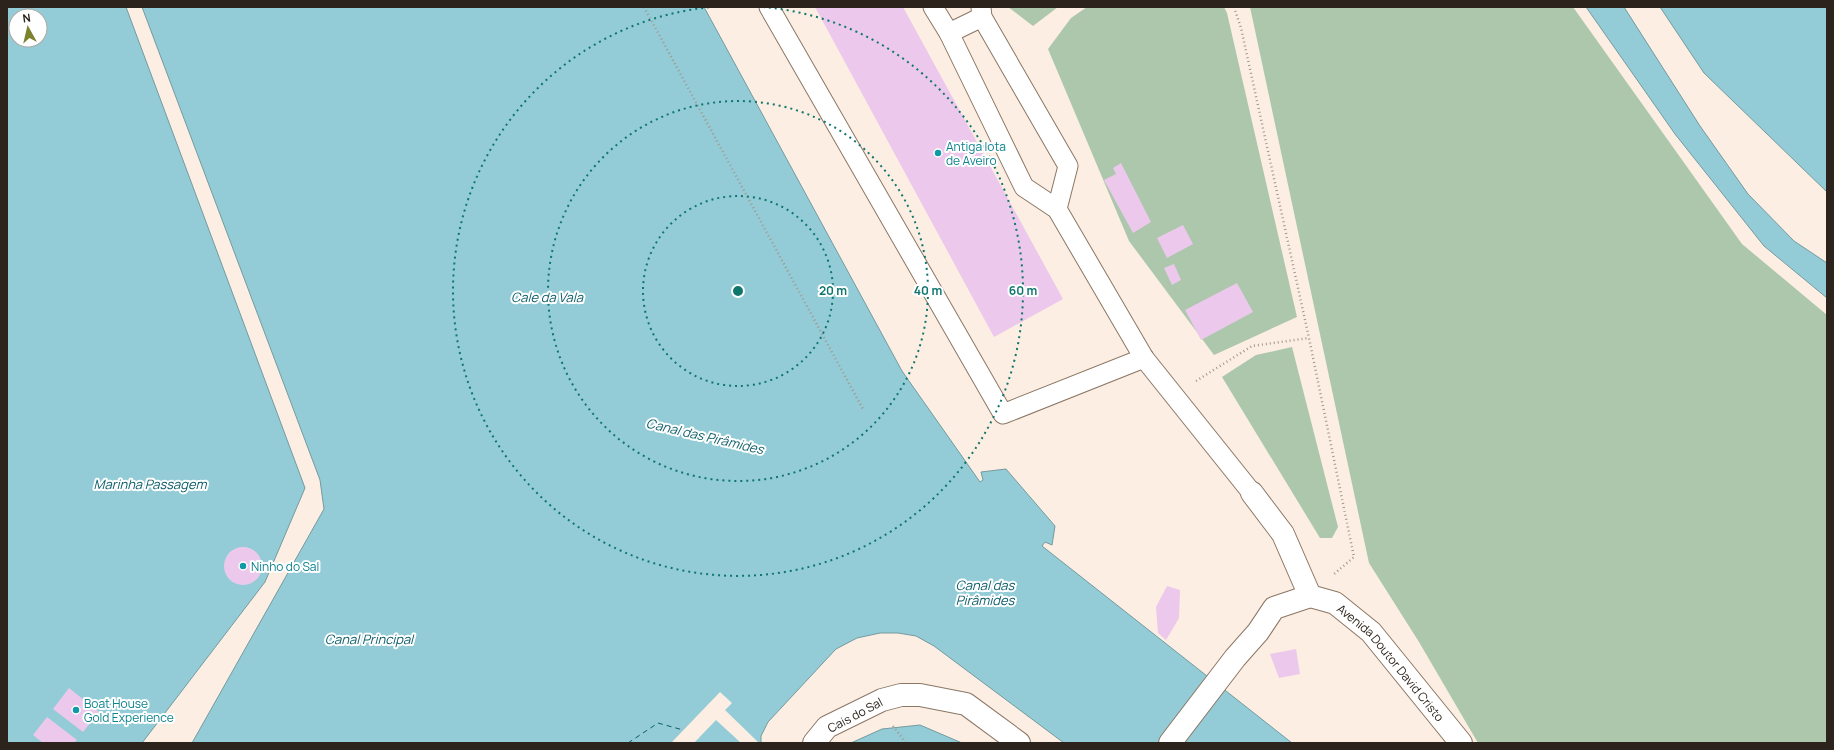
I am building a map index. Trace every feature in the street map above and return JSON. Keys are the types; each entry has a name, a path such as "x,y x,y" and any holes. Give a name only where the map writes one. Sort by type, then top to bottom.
{"street":[{"path":"1170,743 1235,658 1258,632 1274,608 1310,596 1283,534 1252,493"},
{"name":"Avenida Doutor David Cristo","path":"1310,596 1335,603 1371,632 1461,743"},
{"name":"Cais do Sal","path":"814,743 827,728 882,700 901,695 920,695 966,704 1019,743"}],"lane":[{"path":"769,7 1002,414 1144,358"},
{"path":"933,7 949,33 1024,187 1057,209 1144,358 1252,493"},
{"path":"949,33 981,12 1068,166 1057,209"}],"path":[{"path":"644,7 864,411"},
{"path":"1234,7 1241,28 1309,338 1354,557 1310,596"},
{"path":"1173,395 1252,346 1309,338"},
{"path":"892,725 906,743"}],"green space":[{"path":"1008,7 1058,7 1033,26"},
{"path":"1087,7 1224,7 1227,13 1297,317 1214,355 1129,241 1048,49 1071,18"},
{"path":"1250,7 1573,7 1742,244 1827,315 1827,743 1478,743 1419,642 1369,563"},
{"path":"1292,347 1338,527 1332,538 1320,538 1222,377 1256,355"}],"water":[{"name":"Marinha Passagem","path":"7,7 126,7 305,488 265,582 142,743 7,743"},
{"name":"Cale da Vala","path":"142,7 704,7 902,371 980,482 983,480 981,472 1006,469 1055,526 1052,545 1045,542 1042,546 1292,743 1064,743 934,646 916,636 898,633 880,633 857,638 836,649 768,722 761,736 761,743 192,743 324,509 320,480"},
{"path":"1586,7 1624,7 1700,126 1748,194 1794,241 1827,263 1827,298 1764,246 1675,134"},
{"path":"1660,7 1827,7 1827,192 1704,73"},
{"path":"920,725 962,743 851,743 882,729"}],"pier":[{"path":"720,692 732,703 725,710 759,743 741,743 716,720 694,743 671,743"}],"building":[{"name":"Antiga lota de Aveiro","path":"815,7 903,7 1063,299 994,337"},
{"path":"1121,163 1151,222 1133,233 1104,180 1116,174 1113,168"},
{"path":"1183,225 1193,244 1167,258 1157,238"},
{"path":"1174,264 1181,280 1172,285 1164,268"},
{"path":"1237,283 1253,312 1201,340 1185,310"},
{"name":"Ninho do Sal","path":"243,547 253,550 259,556 262,566 259,576 253,582 243,585 233,582 227,576 224,566 227,556 233,550"},
{"path":"1167,586 1180,590 1179,618 1166,640 1158,633 1156,607"},
{"path":"1296,649 1300,674 1279,678 1270,654"},
{"name":"Boat House Gold Experience","path":"69,688 99,712 83,732 53,709"},
{"name":"Boat House Gold Experience","path":"47,717 77,740 74,743 43,743 33,735"}],"ferry route":[{"path":"628,743 658,723 683,730"}],"place":[{"name":"Antiga lota de Aveiro","path":"938,153"},
{"name":"Ninho do Sal","path":"243,566"},
{"name":"Boat House Gold Experience","path":"76,710"}],"water label":[{"name":"Canal das Pirâmides","path":"705,436"},
{"name":"Canal das Pirâmides","path":"985,592"},
{"name":"Canal Principal","path":"369,639"}]}
